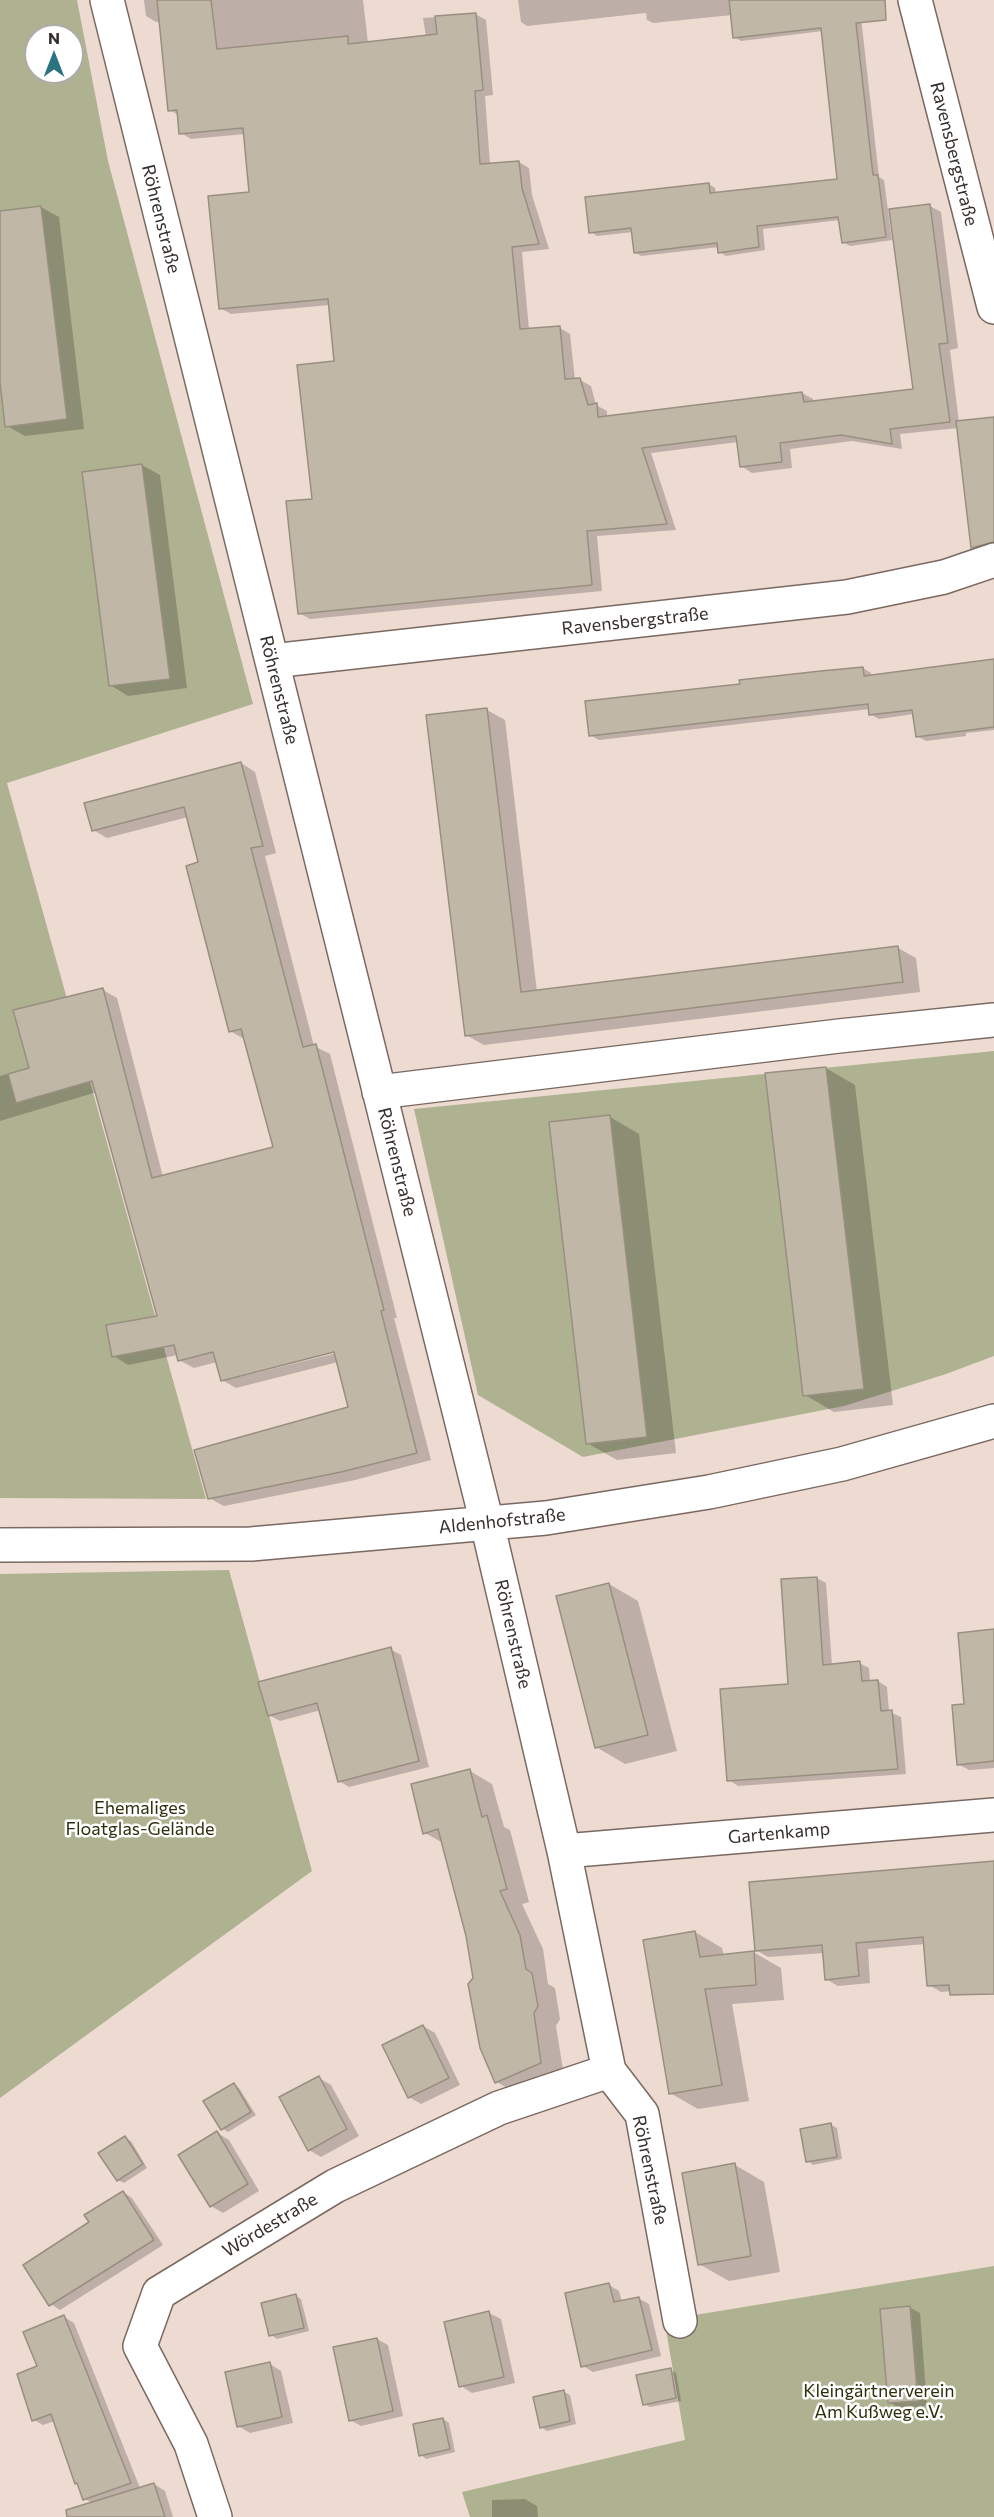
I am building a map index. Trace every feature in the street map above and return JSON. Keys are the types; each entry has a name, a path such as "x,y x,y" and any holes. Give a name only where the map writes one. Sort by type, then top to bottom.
{"street":[{"name":"Röhrenstraße","path":"107,0 487,1523 564,1851 609,2071 642,2114 680,2320"},
{"name":"Ravensbergstraße","path":"915,0 994,307"},
{"name":"Ravensbergstraße","path":"272,661 847,597 944,577 994,560"},
{"path":"379,1092 839,1036 994,1020"},
{"name":"Aldenhofstraße","path":"0,1545 250,1544 546,1518 709,1492 843,1464 994,1421"},
{"name":"Gartenkamp","path":"564,1851 994,1815"},
{"name":"Wördestraße","path":"215,2517 191,2444 140,2346 159,2293 335,2186 499,2108 609,2071"}],"green space":[{"path":"0,0 77,0 82,24 24,24 24,84 84,84 84,36 108,161 253,704 7,783 206,1499 0,1498"},
{"path":"994,1051 994,1356 946,1374 844,1406 583,1457 478,1395 414,1109"},
{"name":"Ehemaliges Floatglas-Gelände","path":"229,1570 312,1871 0,2098 0,1574"},
{"name":"Kleingärtnerverein Am Kußweg e.V.","path":"994,2266 994,2517 470,2517 462,2492 685,2440 665,2324 695,2315"}],"building":[{"path":"157,0 211,0 217,49 348,36 348,44 437,34 435,16 476,13 483,90 475,91 480,164 519,161 522,188 539,244 512,247 520,329 560,326 565,379 580,378 588,405 597,403 598,417 802,392 804,402 913,389 889,209 930,204 948,343 939,344 950,422 890,429 892,444 841,435 780,443 782,462 740,467 736,436 642,448 667,524 587,531 592,585 298,614 286,501 312,499 297,365 334,361 328,299 219,309 208,196 249,192 243,128 179,134 177,110 168,111"},
{"path":"729,0 885,0 886,20 856,23 873,175 878,175 886,237 842,243 838,217 757,226 759,247 718,253 717,243 634,253 631,228 589,233 585,197 709,183 710,193 837,179 821,28 733,38"},
{"path":"41,206 67,419 5,427 0,382 0,211"},
{"path":"994,417 994,542 971,548 956,421"},
{"path":"142,464 170,679 109,686 82,472"},
{"path":"994,659 994,727 916,737 912,710 869,715 868,704 589,736 585,701 740,684 739,680 821,671 863,667 864,676"},
{"path":"487,708 521,992 898,946 903,982 465,1036 426,715"},
{"path":"241,762 263,846 251,848 303,1047 316,1044 384,1310 381,1311 417,1453 341,1472 208,1499 194,1450 348,1407 334,1352 221,1381 213,1352 178,1361 174,1345 112,1357 106,1325 157,1316 92,1081 16,1103 8,1074 29,1068 13,1010 103,988 152,1178 273,1147 241,1029 229,1032 186,866 198,862 184,807 92,831 84,803"},
{"path":"826,1067 864,1389 803,1396 765,1073"},
{"path":"610,1115 647,1437 586,1444 549,1122"},
{"path":"817,1577 823,1665 860,1661 862,1681 878,1680 881,1711 892,1710 898,1769 727,1781 720,1689 788,1684 781,1579"},
{"path":"609,1583 648,1735 595,1748 556,1596"},
{"path":"994,1629 994,1761 957,1765 952,1705 964,1704 958,1633"},
{"path":"391,1647 419,1761 338,1782 317,1703 268,1716 258,1682"},
{"path":"470,1769 482,1817 487,1815 507,1889 500,1891 520,1935 526,1969 532,1973 538,2006 534,2013 541,2063 495,2083 480,2048 468,1984 473,1978 466,1936 438,1829 423,1834 411,1784"},
{"path":"994,1861 994,1994 950,1995 949,1985 927,1986 923,1937 856,1943 859,1976 825,1980 822,1945 755,1951 749,1882"},
{"path":"695,1931 700,1957 754,1951 756,1985 705,1989 722,2085 669,2094 643,1940"},
{"path":"423,2025 449,2078 408,2098 382,2045"},
{"path":"319,2076 347,2129 308,2151 279,2097"},
{"path":"234,2083 251,2112 221,2130 203,2101"},
{"path":"831,2123 837,2157 806,2162 800,2129"},
{"path":"217,2131 248,2184 210,2207 178,2155"},
{"path":"125,2136 143,2164 117,2181 98,2153"},
{"path":"735,2163 751,2256 698,2265 682,2173"},
{"path":"123,2191 154,2240 49,2306 23,2265 89,2222 84,2215"},
{"path":"609,2283 614,2302 639,2297 652,2350 581,2367 565,2293"},
{"path":"296,2294 304,2328 269,2336 261,2303"},
{"path":"910,2306 918,2401 888,2403 880,2309"},
{"path":"489,2311 504,2377 459,2387 444,2322"},
{"path":"64,2315 131,2483 83,2500 77,2483 75,2484 51,2414 32,2421 17,2374 37,2366 23,2332"},
{"path":"377,2338 393,2411 349,2421 333,2347"},
{"path":"270,2362 282,2417 237,2427 225,2372"},
{"path":"671,2368 676,2398 643,2405 636,2375"},
{"path":"564,2390 570,2421 540,2428 533,2397"},
{"path":"443,2418 450,2449 419,2456 413,2424"},
{"path":"154,2483 165,2517 67,2517 66,2510"}]}
